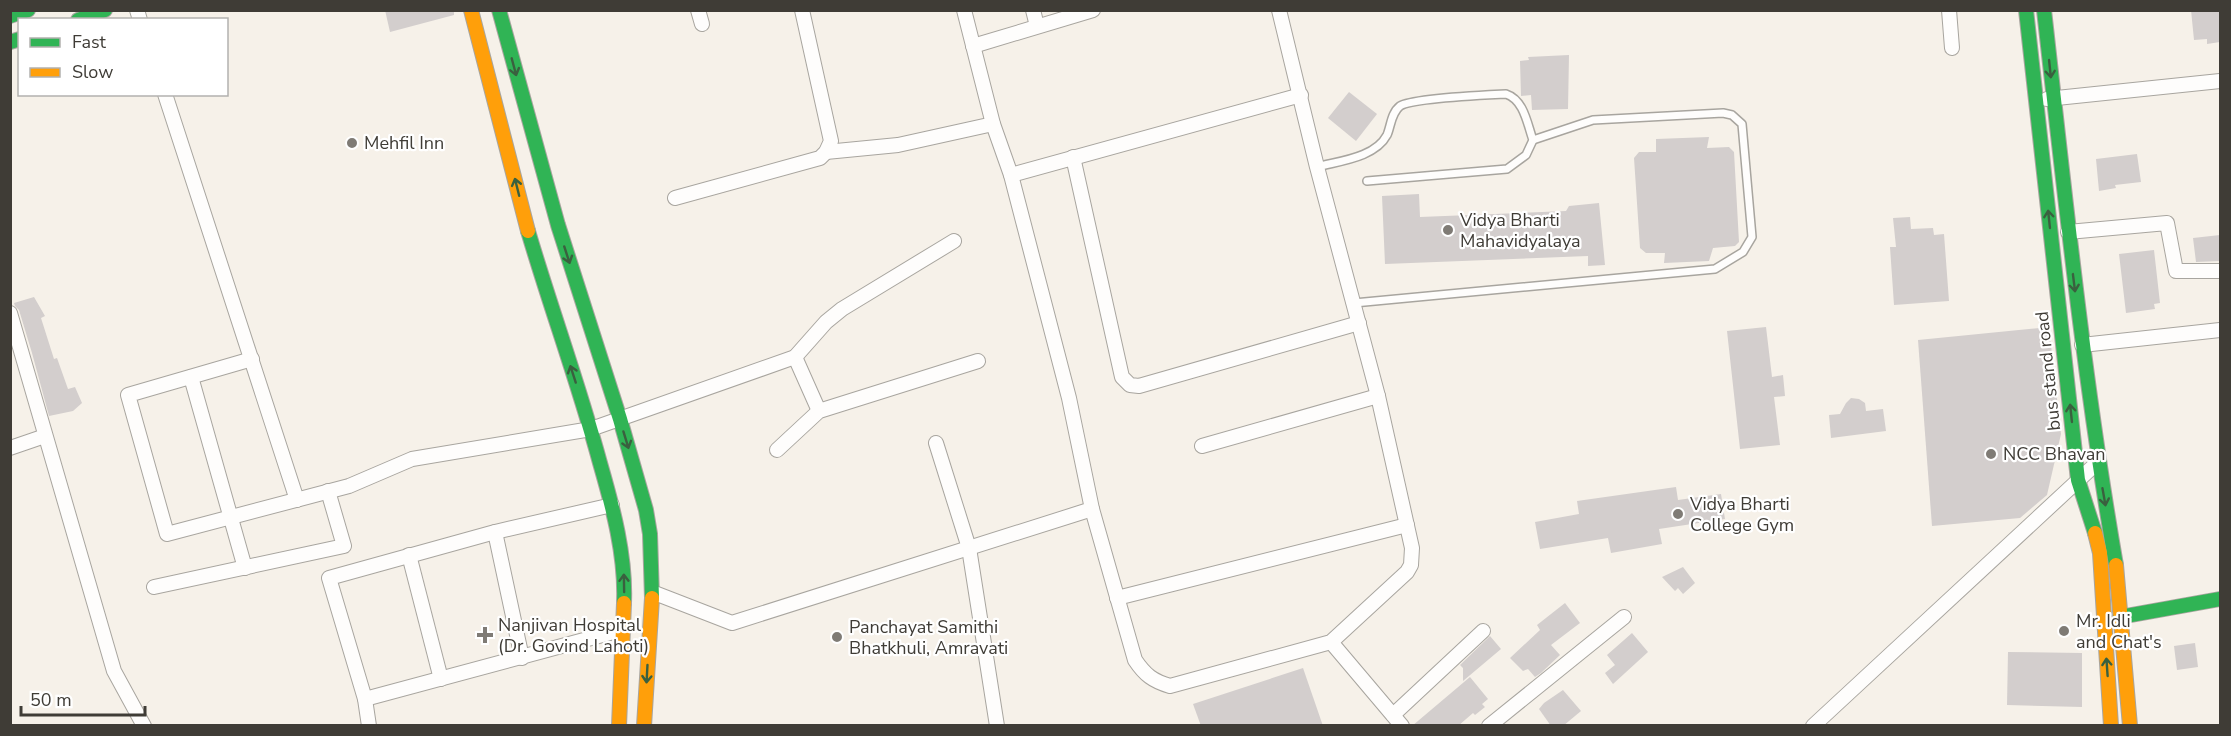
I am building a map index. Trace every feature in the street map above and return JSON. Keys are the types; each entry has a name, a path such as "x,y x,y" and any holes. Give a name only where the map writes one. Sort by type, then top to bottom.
{"street":[{"path":"10,16 28,10"},
{"path":"83,18 105,10"},
{"path":"471,10 528,232 591,429 612,505 625,579 621,630 620,726"},
{"path":"499,10 558,225 620,418 646,510 650,534 652,592 644,726"},
{"path":"675,198 820,158 826,152 831,141 802,10"},
{"path":"964,10 993,124 1011,175 1069,398 1092,509 1135,660 1146,675 1156,682 1170,686 1331,642 1407,572 1412,557 1378,396 1317,167 1279,10"},
{"path":"1033,10 1037,26"},
{"path":"973,46 1093,10"},
{"path":"1949,10 1952,48"},
{"name":"bus stand road","path":"2026,10 2078,480 2100,552 2111,726"},
{"name":"bus stand road","path":"2044,10 2082,345 2098,462 2117,573 2130,726"},
{"path":"2036,100 2220,81"},
{"path":"1011,175 1301,95"},
{"path":"166,96 297,500"},
{"path":"826,152 897,144 993,124"},
{"path":"1073,157 1122,377 1130,385 1139,386 1359,323"},
{"path":"2068,232 2167,223 2176,271 2220,271"},
{"path":"252,359 128,395 167,534 349,486 412,459 591,429 795,357 826,322 842,309 954,241"},
{"path":"10,313 114,671 144,726"},
{"path":"2082,345 2220,330"},
{"path":"795,357 819,411"},
{"path":"777,450 819,411 978,361"},
{"path":"191,377 245,568"},
{"path":"1202,446 1378,396"},
{"path":"10,448 45,436"},
{"path":"936,443 969,548 997,726"},
{"path":"1813,726 2098,462"},
{"path":"154,587 344,546 328,491"},
{"path":"369,726 365,699 329,578 495,532 612,505"},
{"path":"652,592 732,623 1092,509"},
{"path":"1118,598 1407,525"},
{"path":"495,532 522,658"},
{"path":"409,555 441,679"},
{"path":"2120,617 2220,599"},
{"path":"1489,726 1624,617"},
{"path":"365,699 621,630"},
{"path":"1331,642 1398,720 1483,631"}],"lane":[{"path":"1317,167 1372,150 1386,137 1395,111 1409,103 1506,94 1514,96 1520,102 1533,140 1526,155 1507,169 1367,181"},
{"path":"1354,303 1715,269 1743,252 1752,237 1742,124 1732,115 1723,113 1593,120 1533,140"}],"building":[{"path":"385,10 454,10 454,15 390,32"},
{"path":"2191,10 2220,10 2220,42 2207,44 2207,39 2194,40"},
{"path":"1569,55 1568,109 1532,110 1531,95 1521,96 1520,61 1529,60 1528,57"},
{"path":"1349,92 1377,114 1356,141 1328,118"},
{"path":"1709,137 1707,148 1729,147 1734,152 1739,242 1735,246 1713,248 1709,261 1664,263 1665,253 1646,253 1640,248 1634,158 1639,152 1656,152 1656,139"},
{"path":"2137,154 2141,182 2115,185 2116,188 2099,191 2096,159"},
{"path":"1419,194 1420,217 1566,211 1569,206 1599,203 1605,265 1588,266 1588,256 1385,264 1382,196"},
{"path":"1910,217 1911,229 1933,228 1934,235 1944,234 1949,301 1894,305 1890,247 1896,247 1893,218"},
{"path":"2220,235 2220,261 2196,262 2193,238"},
{"path":"2154,250 2160,303 2154,304 2155,309 2126,313 2119,254"},
{"path":"34,297 45,316 41,318 54,359 57,358 68,389 75,387 82,403 73,411 49,416 19,310 14,303"},
{"path":"1766,327 1772,377 1783,375 1785,396 1774,397 1780,445 1740,449 1727,331"},
{"name":"NCC Bhavan","path":"2049,327 2061,434 2047,495 2020,518 1932,526 1918,340"},
{"path":"1851,398 1865,403 1866,411 1883,409 1886,431 1831,438 1829,415 1840,414"},
{"path":"1676,487 1678,500 1721,494 1725,519 1659,529 1662,544 1611,553 1608,538 1540,549 1535,522 1579,514 1577,501"},
{"path":"1683,567 1695,583 1683,594 1678,588 1675,591 1662,577"},
{"path":"1565,603 1580,623 1551,645 1560,655 1541,673 1535,677 1528,669 1523,671 1510,658 1540,630 1537,625"},
{"path":"1632,633 1648,652 1613,684 1605,673 1615,665 1607,655"},
{"path":"1490,636 1501,649 1463,681 1463,668 1460,665"},
{"path":"2195,643 2198,667 2177,670 2174,646"},
{"path":"2008,652 2082,653 2082,707 2007,705"},
{"path":"1303,668 1323,726 1201,726 1193,704"},
{"path":"1470,677 1488,699 1482,704 1485,707 1475,715 1473,713 1458,726 1412,726"},
{"path":"1563,690 1581,711 1563,726 1551,726 1539,709"}],"traffic: fast":[{"path":"10,16 28,10"},
{"path":"83,18 105,10"},
{"path":"499,10 558,225 620,419 646,510 650,534 652,598"},
{"path":"2026,10 2078,480 2095,533"},
{"path":"2044,10 2085,358 2116,565"},
{"path":"10,42 18,40"},
{"path":"528,231 610,497 621,550 624,603"},
{"path":"2120,617 2220,599"}],"traffic: slow":[{"path":"471,10 528,231"},
{"path":"2095,533 2100,553 2111,726"},
{"path":"2116,565 2130,726"},
{"path":"644,726 652,598"},
{"path":"619,726 624,603"}],"place":[{"name":"Mehfil Inn","path":"352,143"},
{"name":"Vidya Bharti Mahavidyalaya","path":"1448,230"},
{"name":"NCC Bhavan","path":"1991,454"},
{"name":"Vidya Bharti College Gym","path":"1678,514"},
{"name":"Mr. Idli and Chat's","path":"2064,631"},
{"name":"Nanjivan Hospital (Dr. Govind Lahoti)","path":"485,635"},
{"name":"Panchayat Samithi Bhatkhuli, Amravati","path":"837,637"}]}
